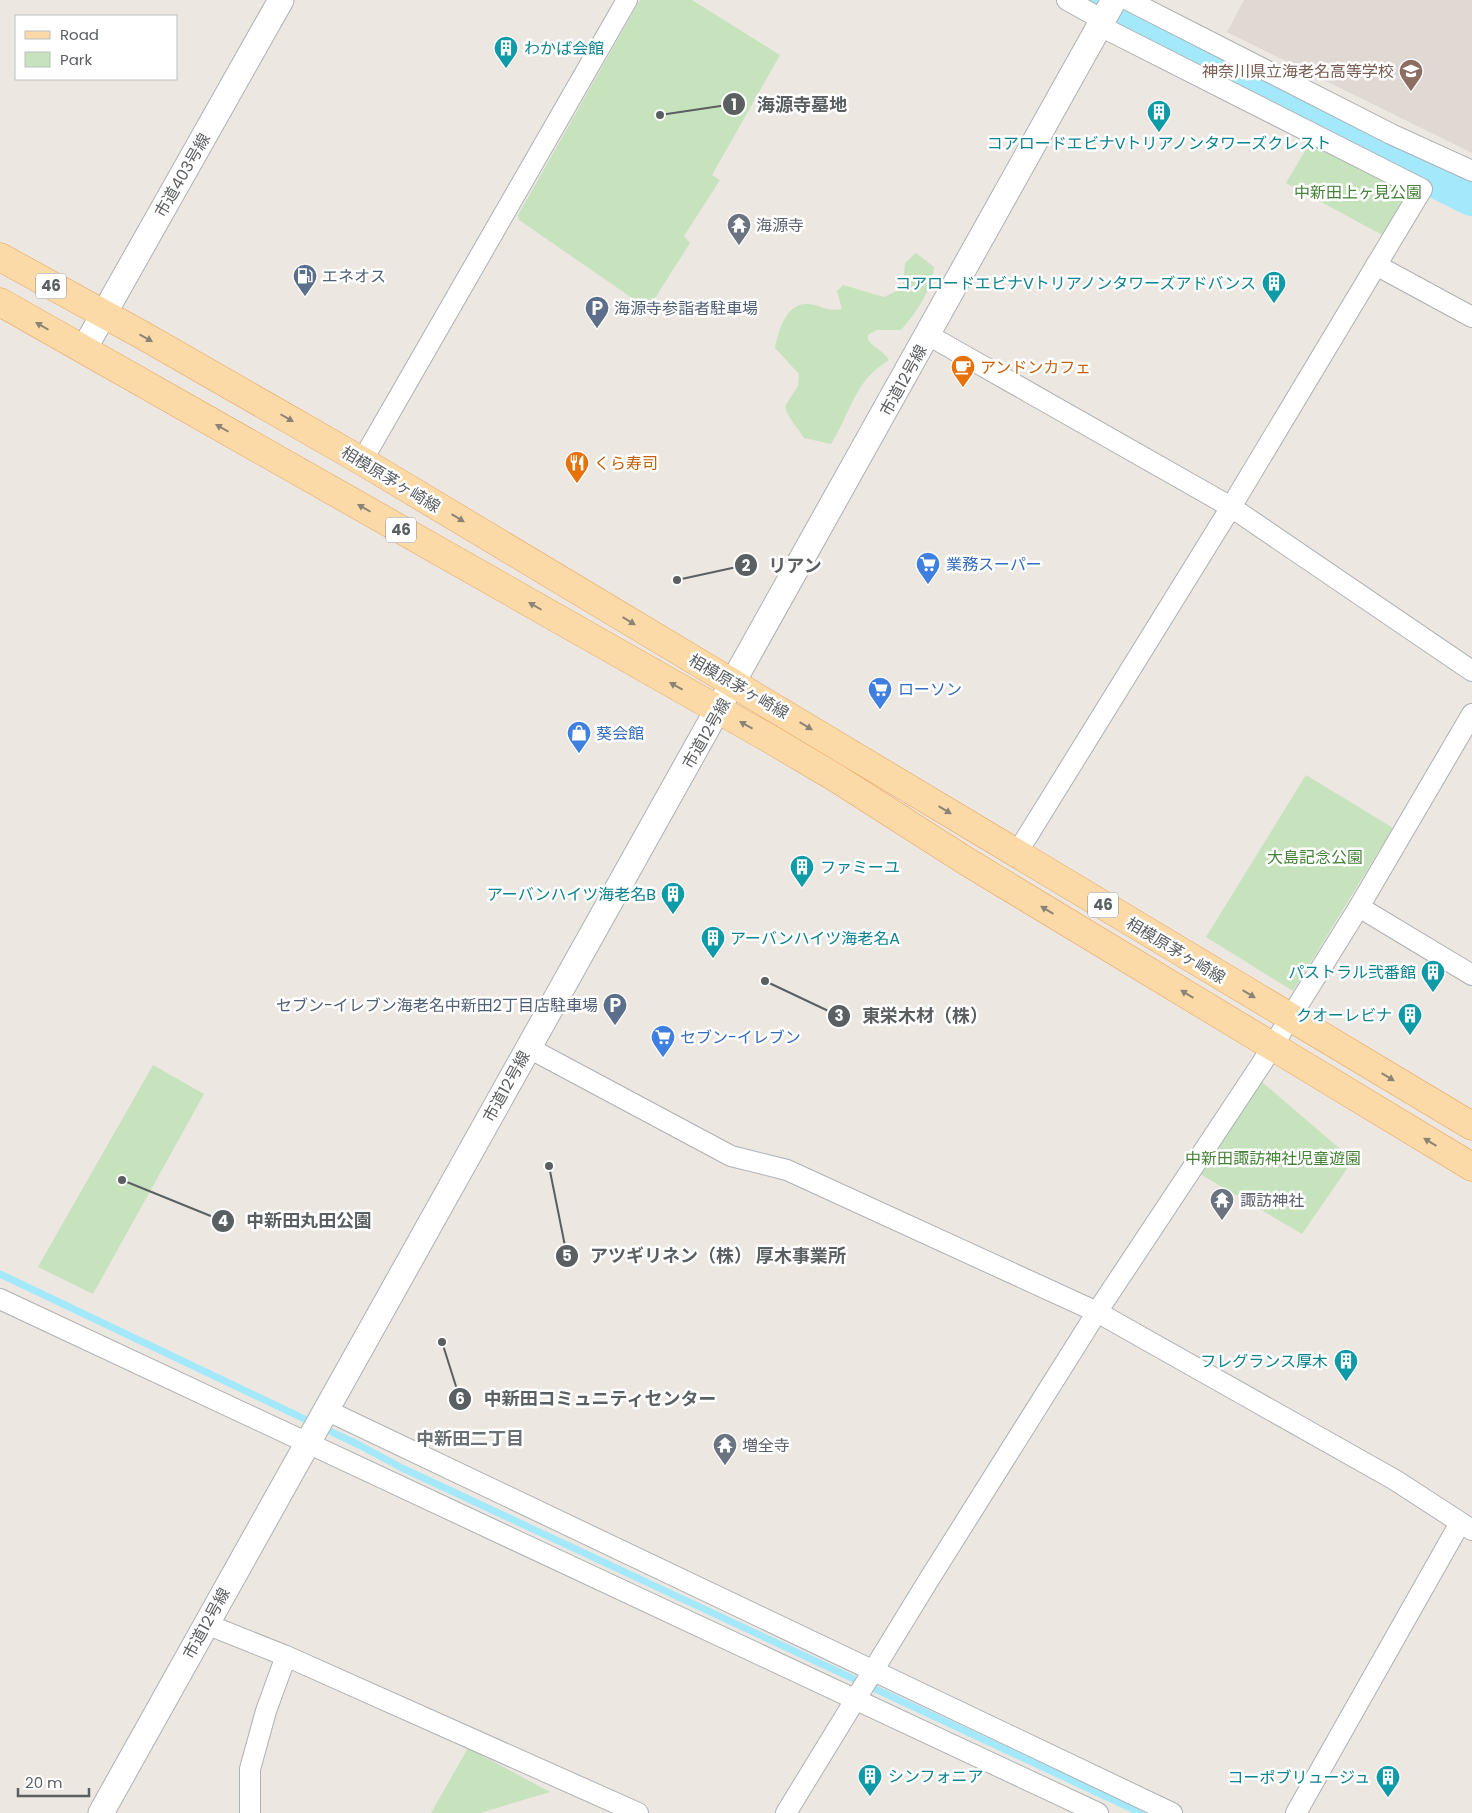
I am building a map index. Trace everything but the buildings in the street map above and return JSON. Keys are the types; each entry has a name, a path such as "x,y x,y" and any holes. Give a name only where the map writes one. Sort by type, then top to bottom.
{"main road":[{"name":"相模原茅ヶ崎線","path":"0,257 362,461 1472,1126"},
{"name":"相模原茅ヶ崎線","path":"0,302 836,778 966,861 1472,1167"}],"street":[{"name":"市道403号線","path":"84,349 281,0"},
{"path":"362,461 627,0"},
{"path":"1017,853 1231,507 1422,189 1106,15 1068,0"},
{"path":"1128,0 1390,134 1472,171"},
{"name":"市道12号線","path":"101,1813 527,1047 719,710 1106,15"},
{"path":"1376,265 1472,317"},
{"path":"928,335 1231,507 1472,670"},
{"path":"786,1813 1097,1312 1290,1018 1359,907 1472,714"},
{"path":"1359,907 1472,975"},
{"path":"527,1047 731,1156 787,1170 1097,1312 1394,1480 1466,1527 1296,1813"},
{"path":"0,1299 317,1425 864,1685 1172,1813"},
{"path":"317,1425 864,1685 1098,1813"},
{"path":"206,1624 286,1656 638,1813"},
{"path":"250,1813 250,1769 266,1711 286,1656"}],"shaded area":[{"name":"神奈川県立海老名高等学校","path":"1244,0 1472,0 1472,153 1227,32"}],"green space":[{"path":"640,0 692,0 780,55 712,175 720,180 684,236 690,243 648,309 519,220 518,215"},
{"name":"中新田上ヶ見公園","path":"1312,139 1405,187 1408,196 1384,236 1286,183"},
{"path":"916,253 934,267 927,293 901,330 876,330 868,335 868,340 889,360 873,372 860,388 831,444 804,438 790,418 785,406 798,386 799,374 775,348 784,319 794,308 800,305 808,304 832,310 842,309 837,291 843,285 884,297 903,288 905,263"},
{"name":"大島記念公園","path":"1306,775 1393,828 1293,991 1206,937"},
{"path":"153,1065 204,1094 93,1294 38,1267"},
{"name":"中新田諏訪神社児童遊園","path":"1261,1081 1353,1160 1302,1234 1200,1174"},
{"path":"468,1748 550,1792 480,1813 431,1813"}],"waterway":[{"path":"1097,0 1174,44 1472,195"},
{"path":"0,1274 359,1445 402,1468 1141,1813"}],"place":[{"name":"わかば会館","path":"506,69"},
{"name":"神奈川県立海老名高等学校","path":"1411,92"},
{"name":"海源寺墓地","path":"660,115"},
{"name":"コアロードエビナVトリアノンタワーズクレスト","path":"1159,133"},
{"name":"海源寺","path":"739,246"},
{"name":"エネオス","path":"305,297"},
{"name":"コアロードエビナVトリアノンタワーズアドバンス","path":"1274,304"},
{"name":"海源寺参詣者駐車場","path":"597,329"},
{"name":"アンドンカフェ","path":"963,388"},
{"name":"くら寿司","path":"577,484"},
{"name":"リアン","path":"677,580"},
{"name":"業務スーパー","path":"928,585"},
{"name":"ローソン","path":"880,710"},
{"name":"葵会館","path":"579,754"},
{"name":"ファミーユ","path":"802,888"},
{"name":"アーバンハイツ海老名B","path":"673,915"},
{"name":"アーバンハイツ海老名A","path":"713,959"},
{"name":"東栄木材（株）","path":"765,981"},
{"name":"パストラル弐番館","path":"1433,993"},
{"name":"セブン-イレブン海老名中新田2丁目店駐車場","path":"615,1026"},
{"name":"クオーレビナ","path":"1410,1036"},
{"name":"セブン-イレブン","path":"663,1058"},
{"name":"アツギリネン（株） 厚木事業所","path":"549,1166"},
{"name":"中新田丸田公園","path":"122,1180"},
{"name":"諏訪神社","path":"1222,1221"},
{"name":"中新田コミュニティセンター","path":"442,1342"},
{"name":"フレグランス厚木","path":"1346,1382"},
{"name":"増全寺","path":"725,1466"},
{"name":"シンフォニア","path":"870,1797"},
{"name":"コーポブリュージュ","path":"1388,1798"}],"district":[{"name":"中新田二丁目","path":"470,1439"}]}
